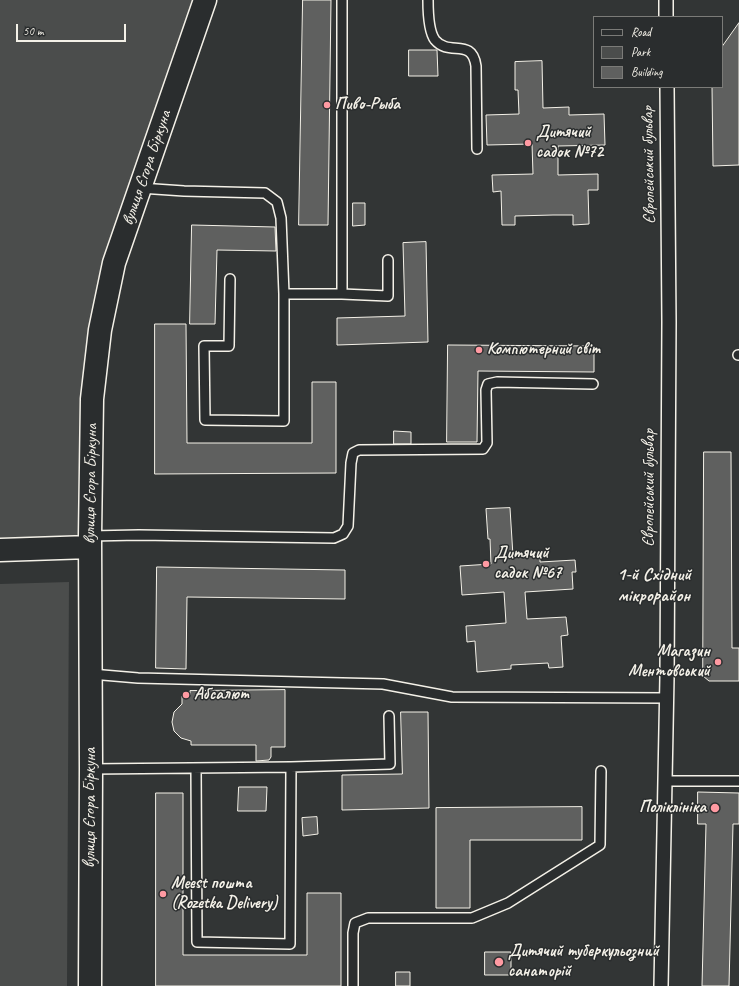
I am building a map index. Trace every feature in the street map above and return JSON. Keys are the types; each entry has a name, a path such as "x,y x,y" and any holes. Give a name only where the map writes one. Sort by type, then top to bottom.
{"street":[{"name":"вулиця Єгора Біркуна","path":"90,986 92,769 90,542 92,399 100,330 114,263 205,0"},
{"path":"666,0 666,16"},
{"name":"Європейський бульвар","path":"661,986 667,698 669,314 667,88"},
{"path":"0,550 90,542"}],"lane":[{"path":"342,0 342,294"},
{"path":"428,0 428,13 434,39 439,44 447,47 467,49 474,55 476,66 477,149"},
{"path":"140,188 184,191 265,193 277,202 281,218 284,294 284,421 205,420 204,346 229,346 230,279"},
{"path":"284,294 388,296 388,260"},
{"path":"90,542 139,535 334,538 343,534 348,526 351,463 353,453 360,450 483,449 487,443 486,390 488,384 497,382 593,384"},
{"path":"91,674 138,678 383,684 452,697 667,698"},
{"path":"92,769 291,767 390,764 389,716"},
{"path":"196,768 197,942 290,944 291,767"},
{"path":"353,986 353,933 355,923 368,918 472,918 508,903 600,845 602,771"},
{"path":"665,781 739,781"}],"green space":[{"path":"0,0 205,0 114,263 90,536 0,550"},
{"path":"69,582 67,986 0,986 0,584"}],"building":[{"path":"303,0 331,0 328,225 299,225"},
{"path":"739,23 739,165 713,166 712,88 723,88 723,46"},
{"path":"409,50 437,50 438,76 409,76"},
{"path":"542,61 543,108 569,107 569,115 604,114 605,145 558,146 558,175 598,174 598,190 588,190 589,224 573,225 573,215 553,215 515,216 515,225 502,225 501,191 493,192 492,175 533,174 532,144 487,145 486,115 519,114 518,90 515,90 515,62"},
{"path":"353,203 365,203 365,225 353,226"},
{"path":"192,225 275,227 276,251 217,250 215,324 190,324"},
{"path":"426,242 428,342 337,345 337,318 405,316 403,243"},
{"path":"155,324 186,324 187,443 312,443 312,382 336,382 336,473 155,474"},
{"path":"448,345 594,346 594,372 478,371 477,442 447,442"},
{"path":"394,431 411,432 411,444 394,444"},
{"path":"704,452 731,452 732,648 739,648 739,681 709,681 703,676"},
{"path":"510,508 513,556 540,554 540,562 575,560 576,572 572,572 573,589 525,592 527,619 566,617 568,635 561,636 563,667 549,668 548,663 511,665 511,669 477,672 475,641 467,642 466,626 506,623 504,592 462,595 460,566 491,564 490,539 488,539 486,509"},
{"path":"157,567 345,570 345,599 187,597 186,669 156,668"},
{"path":"285,690 285,747 271,747 271,757 269,760 256,761 256,745 191,745 191,741 181,738 174,731 172,722 174,712 182,704 182,696 190,695 190,691"},
{"path":"401,712 428,712 429,808 342,810 342,775 402,774"},
{"path":"239,787 267,787 266,811 238,811"},
{"path":"698,792 739,793 739,824 733,824 729,986 702,986 706,824 698,824"},
{"path":"156,793 183,793 183,955 307,955 307,893 341,893 341,986 156,986"},
{"path":"582,807 582,840 470,840 470,908 436,908 436,808"},
{"path":"317,817 318,834 303,836 302,818"},
{"path":"485,952 511,952 511,975 485,975"},
{"path":"396,972 410,972 410,986 396,986"}],"place":[{"name":"Пиво-Рыба","path":"327,105"},
{"name":"Дитячий садок №72","path":"528,143"},
{"name":"Компютерний світ","path":"479,350"},
{"name":"Дитячий садок №67","path":"486,564"},
{"name":"Магазин Ментовський","path":"718,662"},
{"name":"Абсалют","path":"186,695"},
{"name":"Поліклініка","path":"715,808"},
{"name":"Meest пошта (Rozetka Delivery)","path":"163,894"},
{"name":"Дитячий туберкульозний санаторій","path":"499,962"}],"district":[{"name":"1-й Східний мікрорайон","path":"654,585"}]}
